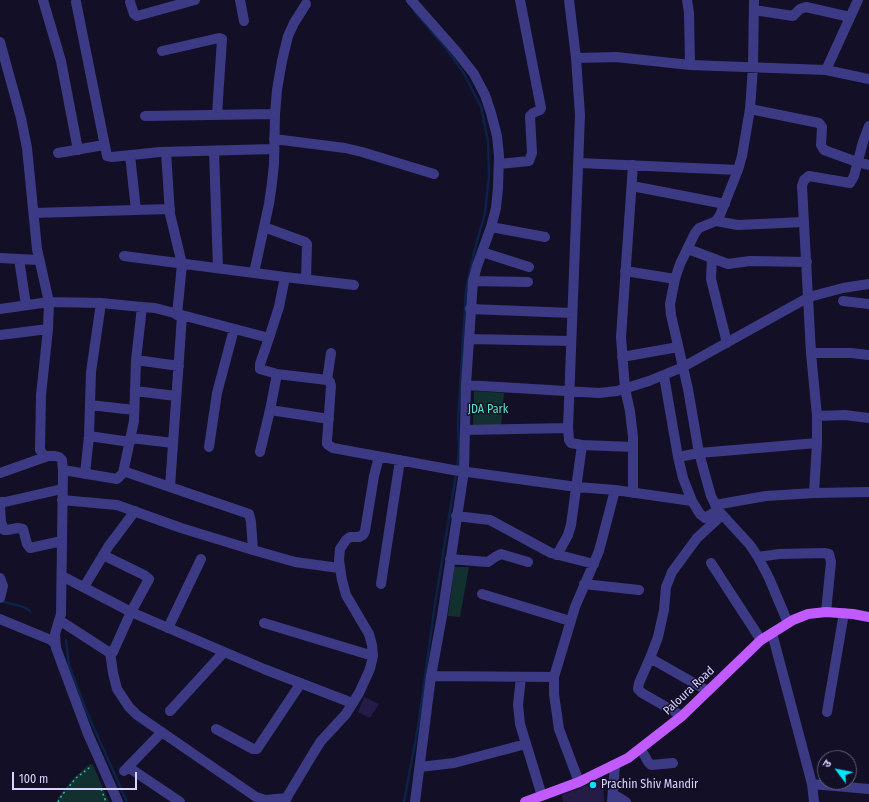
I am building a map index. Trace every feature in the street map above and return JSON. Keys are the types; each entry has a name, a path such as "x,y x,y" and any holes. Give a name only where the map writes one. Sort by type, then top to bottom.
{"main road":[{"name":"Paloura Road","path":"525,802 580,782 615,765 641,749 682,716 761,640 788,623 808,614 826,612 869,617"}],"street":[{"path":"43,0 61,61 78,150"},
{"path":"130,2 134,14 137,16 195,0"},
{"path":"240,0 244,21"},
{"path":"411,0 456,51 474,74 491,113 497,136 499,164 496,208 473,281 470,310 465,430 459,471 456,516 431,676 415,802"},
{"path":"499,164 529,161 532,153 530,116 541,108 520,0"},
{"path":"569,0 576,58 580,115 568,440 571,443 582,445 633,447"},
{"path":"687,0 689,13 690,65"},
{"path":"826,70 858,0"},
{"path":"254,273 270,197 274,164 277,90 285,47 294,23 309,1"},
{"path":"76,2 104,145 107,156 109,157 166,152 214,151 274,144 345,148 434,174"},
{"path":"716,221 725,204 742,156 750,110 754,67 754,5 793,16 800,9 806,7 850,17"},
{"path":"162,51 222,39 217,114"},
{"path":"0,42 24,132 27,148 38,260 49,302 48,329 41,395 40,450 44,456 55,456 62,460 61,614 57,626 56,645 88,734 118,802"},
{"path":"576,58 616,57 690,65 826,70 869,78"},
{"path":"750,110 819,123 822,127 822,148 827,152 869,165"},
{"path":"145,116 275,114"},
{"path":"814,493 818,443 817,416 802,186 806,177 813,176 850,183 854,176 869,126"},
{"path":"58,154 104,145"},
{"path":"214,151 218,268"},
{"path":"166,152 170,214 182,264 179,366 170,487"},
{"path":"130,155 136,210"},
{"path":"579,163 633,164 738,170"},
{"path":"633,164 622,325 622,357 625,389 630,411 633,437 633,493"},
{"path":"632,186 725,204"},
{"path":"34,213 170,209"},
{"path":"788,623 769,578 758,557 750,545 718,510 707,486 699,453 688,389 671,315 670,304 675,279 699,228 716,221 738,225 804,222"},
{"path":"264,227 307,244 306,279"},
{"path":"491,227 545,237"},
{"path":"688,249 728,264 750,261 807,262"},
{"path":"482,252 528,267"},
{"path":"124,256 354,285"},
{"path":"0,258 38,260"},
{"path":"712,258 711,279 727,343"},
{"path":"19,259 26,305"},
{"path":"625,271 675,279"},
{"path":"285,277 279,307 260,366 263,370 277,374 327,380 330,382 331,386 327,440 329,447 459,471 692,501"},
{"path":"473,281 528,282"},
{"path":"466,385 607,393 625,389 664,376 683,367 809,297 843,288 869,284"},
{"path":"843,301 869,304"},
{"path":"0,309 49,302 101,303 142,306 155,308 180,316 269,338"},
{"path":"85,474 89,436 91,372 101,303"},
{"path":"62,470 117,479 123,473 131,440 136,360 142,306"},
{"path":"470,310 572,313"},
{"path":"0,335 48,329"},
{"path":"209,447 217,393 234,329"},
{"path":"469,339 571,341"},
{"path":"622,357 678,347"},
{"path":"327,380 331,353"},
{"path":"812,353 850,353 869,355"},
{"path":"136,360 179,366"},
{"path":"260,452 277,374"},
{"path":"664,376 683,478 692,501 703,517 708,517 718,510 761,497 814,493 869,492"},
{"path":"135,390 176,396"},
{"path":"90,405 134,410"},
{"path":"270,410 329,419"},
{"path":"817,416 845,415 869,418"},
{"path":"465,430 568,428"},
{"path":"89,436 173,443"},
{"path":"678,457 699,453 818,443"},
{"path":"557,555 568,535 571,525 582,445"},
{"path":"0,473 48,456"},
{"path":"110,652 117,689 129,707 137,714 256,797 265,800 286,800 314,752 346,714 370,669 373,656 369,634 346,595 339,568 339,560 342,544 350,537 359,537 363,535 365,531 374,476 379,457"},
{"path":"381,584 400,460"},
{"path":"123,473 128,473 249,514 253,550"},
{"path":"0,502 62,489"},
{"path":"580,782 559,729 554,694 554,677 570,620 599,550 615,490"},
{"path":"62,500 112,504 181,528 295,562 339,568"},
{"path":"0,505 1,522 4,530 18,528 23,529 27,544 30,548 62,541"},
{"path":"682,716 642,693 638,689 639,683 658,637 664,610 666,587 672,572 718,510"},
{"path":"84,587 113,539 135,511"},
{"path":"456,516 495,522 542,549 557,555 594,564"},
{"path":"758,557 779,554 824,552 830,554 831,562 826,612"},
{"path":"450,559 488,562 501,554 528,562"},
{"path":"103,555 144,575 149,579 131,612 115,649 113,652 110,652"},
{"path":"168,628 201,559"},
{"path":"711,564 761,640"},
{"path":"62,576 131,612 224,652 352,703"},
{"path":"0,578 3,586 0,597"},
{"path":"584,584 639,590"},
{"path":"482,594 570,620"},
{"path":"827,712 844,613"},
{"path":"0,619 51,640 56,645"},
{"path":"264,623 373,656"},
{"path":"57,626 110,652"},
{"path":"772,633 812,784 814,802"},
{"path":"170,711 224,652"},
{"path":"650,658 708,691"},
{"path":"431,676 554,677"},
{"path":"521,677 518,714 542,796"},
{"path":"216,729 253,749 257,749 301,683"},
{"path":"162,732 126,769 180,802"},
{"path":"420,767 454,763 526,744"},
{"path":"641,749 651,765 673,763"},
{"path":"615,765 612,798 626,802"},
{"path":"812,784 869,789"}],"path":[{"path":"58,802 76,778 91,767 94,770"},
{"path":"101,788 106,802"}],"green space":[{"name":"JDA Park","path":"474,391 504,393 501,427 473,427"},
{"path":"454,567 469,567 460,617 448,616"},
{"path":"91,764 93,765 109,802 56,802 73,779"}],"building":[{"path":"364,697 379,704 370,718 358,712"},
{"name":"Prachin Shiv Mandir","path":"603,777 604,802 563,802 562,795 581,788"}],"waterway":[{"path":"414,11 448,51 463,72 481,107 488,141 489,176 485,213 474,252 466,290 458,421 459,450 457,469"},
{"path":"404,802 418,727 435,604 456,474"},
{"path":"0,601 24,607 30,611"},
{"path":"66,640 69,665 72,673 86,710 127,802"}],"place":[{"name":"Prachin Shiv Mandir","path":"593,785"}]}
